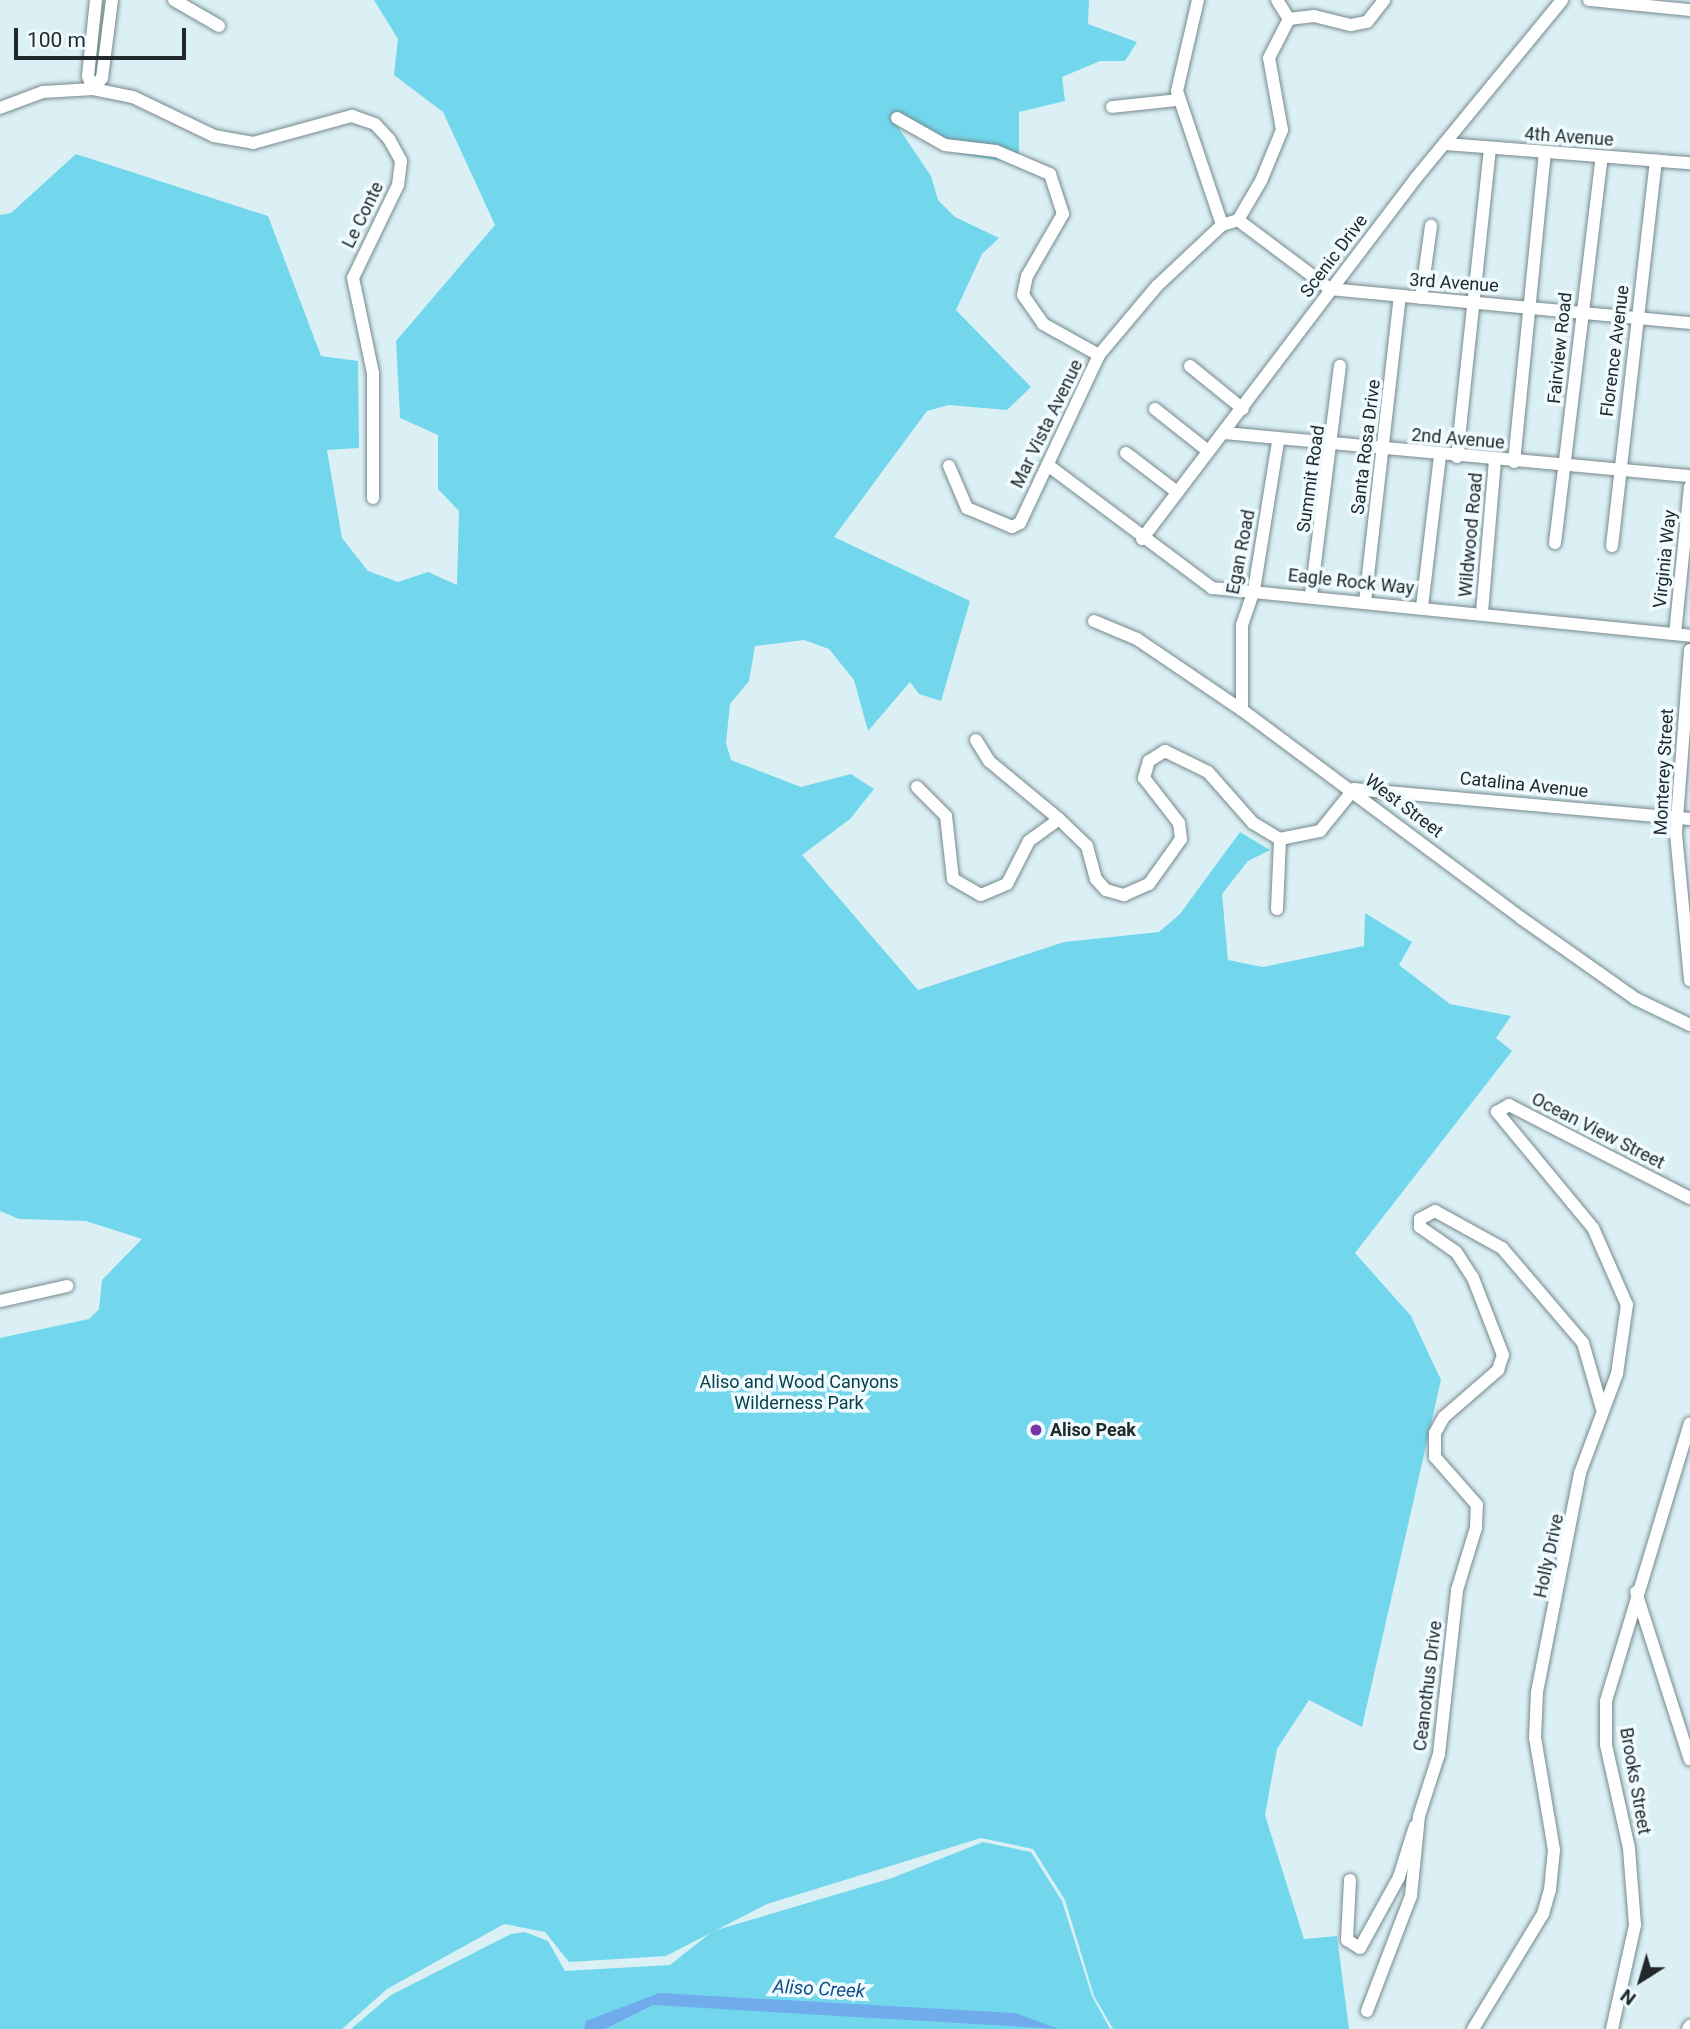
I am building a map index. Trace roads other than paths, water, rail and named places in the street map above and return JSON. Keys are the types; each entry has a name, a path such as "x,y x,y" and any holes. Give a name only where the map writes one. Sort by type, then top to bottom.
{"street":[{"path":"96,0 88,76 93,89 102,78 112,0"},
{"path":"174,0 219,26"},
{"path":"1198,0 1178,67 1178,100 1222,225"},
{"path":"1277,0 1289,19"},
{"path":"1289,19 1314,16 1351,25 1367,22 1384,0"},
{"name":"Scenic Drive","path":"1142,538 1208,451 1225,433 1330,289 1562,0"},
{"path":"1589,0 1690,10"},
{"path":"1289,19 1269,58 1282,130 1238,220 1330,289"},
{"name":"Le Conte","path":"0,108 43,92 93,89 133,97 214,136 253,143 352,116 390,139 401,161 398,185 353,278 373,373 373,498"},
{"path":"1112,107 1178,100"},
{"path":"897,118 954,149 996,151 1050,174 1063,214 1027,276 1023,295 1043,324 1099,355"},
{"name":"4th Avenue","path":"1446,144 1690,163"},
{"path":"1457,457 1490,148"},
{"path":"1514,461 1545,153"},
{"name":"Fairview Road","path":"1555,543 1581,311 1602,157"},
{"name":"Florence Avenue","path":"1612,546 1618,468 1657,160"},
{"name":"Mar Vista Avenue","path":"949,466 967,508 1012,527 1049,466 1099,355 1157,286 1222,225 1238,220"},
{"path":"1421,298 1431,226"},
{"name":"3rd Avenue","path":"1330,289 1400,297 1531,305 1690,323"},
{"name":"Santa Rosa Drive","path":"1365,602 1385,451 1400,297"},
{"path":"1190,366 1243,409"},
{"name":"Summit Road","path":"1311,595 1335,444 1340,366"},
{"path":"1155,409 1208,451"},
{"name":"2nd Avenue","path":"1225,433 1278,442 1335,444 1440,456 1618,468 1690,476"},
{"name":"Egan Road","path":"1242,710 1242,625 1254,590 1278,442"},
{"path":"1126,453 1177,492"},
{"path":"1422,607 1440,456"},
{"name":"Wildwood Road","path":"1482,612 1495,460"},
{"name":"Eagle Rock Way","path":"1049,466 1212,588 1482,612 1690,636"},
{"name":"Virginia Way","path":"1675,634 1690,487"},
{"name":"West Street","path":"1094,621 1137,639 1242,710 1354,789 1605,977 1690,1025"},
{"name":"Monterey Street","path":"1690,650 1683,818 1690,980"},
{"path":"976,740 989,761 1087,846 1102,886 1118,894 1138,891 1163,870 1180,843 1179,823 1144,778 1152,758 1169,751 1217,779 1253,823 1280,839 1320,831 1354,789"},
{"path":"917,787 944,811 950,874 974,894 1007,884 1029,841 1059,819"},
{"name":"Catalina Avenue","path":"1354,789 1683,818"},
{"path":"1277,909 1280,839"},
{"name":"Ocean View Street","path":"1498,1117 1499,1108 1508,1105 1690,1198"},
{"name":"Holly Drive","path":"1474,2029 1543,1914 1549,1890 1554,1850 1535,1738 1537,1692 1580,1473 1624,1349 1627,1305 1616,1269 1560,1185 1498,1117"},
{"name":"Ceanothus Drive","path":"1367,2011 1411,1896 1419,1816 1439,1754 1457,1590 1476,1528 1478,1505 1435,1457 1435,1433 1444,1417 1472,1399 1499,1370 1503,1355 1462,1261 1420,1227 1420,1219 1435,1211 1502,1248 1562,1312 1594,1367 1603,1409"},
{"path":"0,1301 67,1286"},
{"name":"Brooks Street","path":"1612,2029 1635,1925 1629,1847 1606,1745 1606,1701 1636,1592 1690,1423"},
{"path":"1636,1592 1690,1760"},
{"path":"1350,1880 1348,1940 1360,1948 1399,1877 1419,1816"}],"place":[{"name":"Aliso Peak","path":"1036,1430"}],"park label":[{"name":"Aliso and Wood Canyons Wilderness Park","path":"799,1393"}],"water label":[{"name":"Aliso Creek","path":"819,1989"}]}
